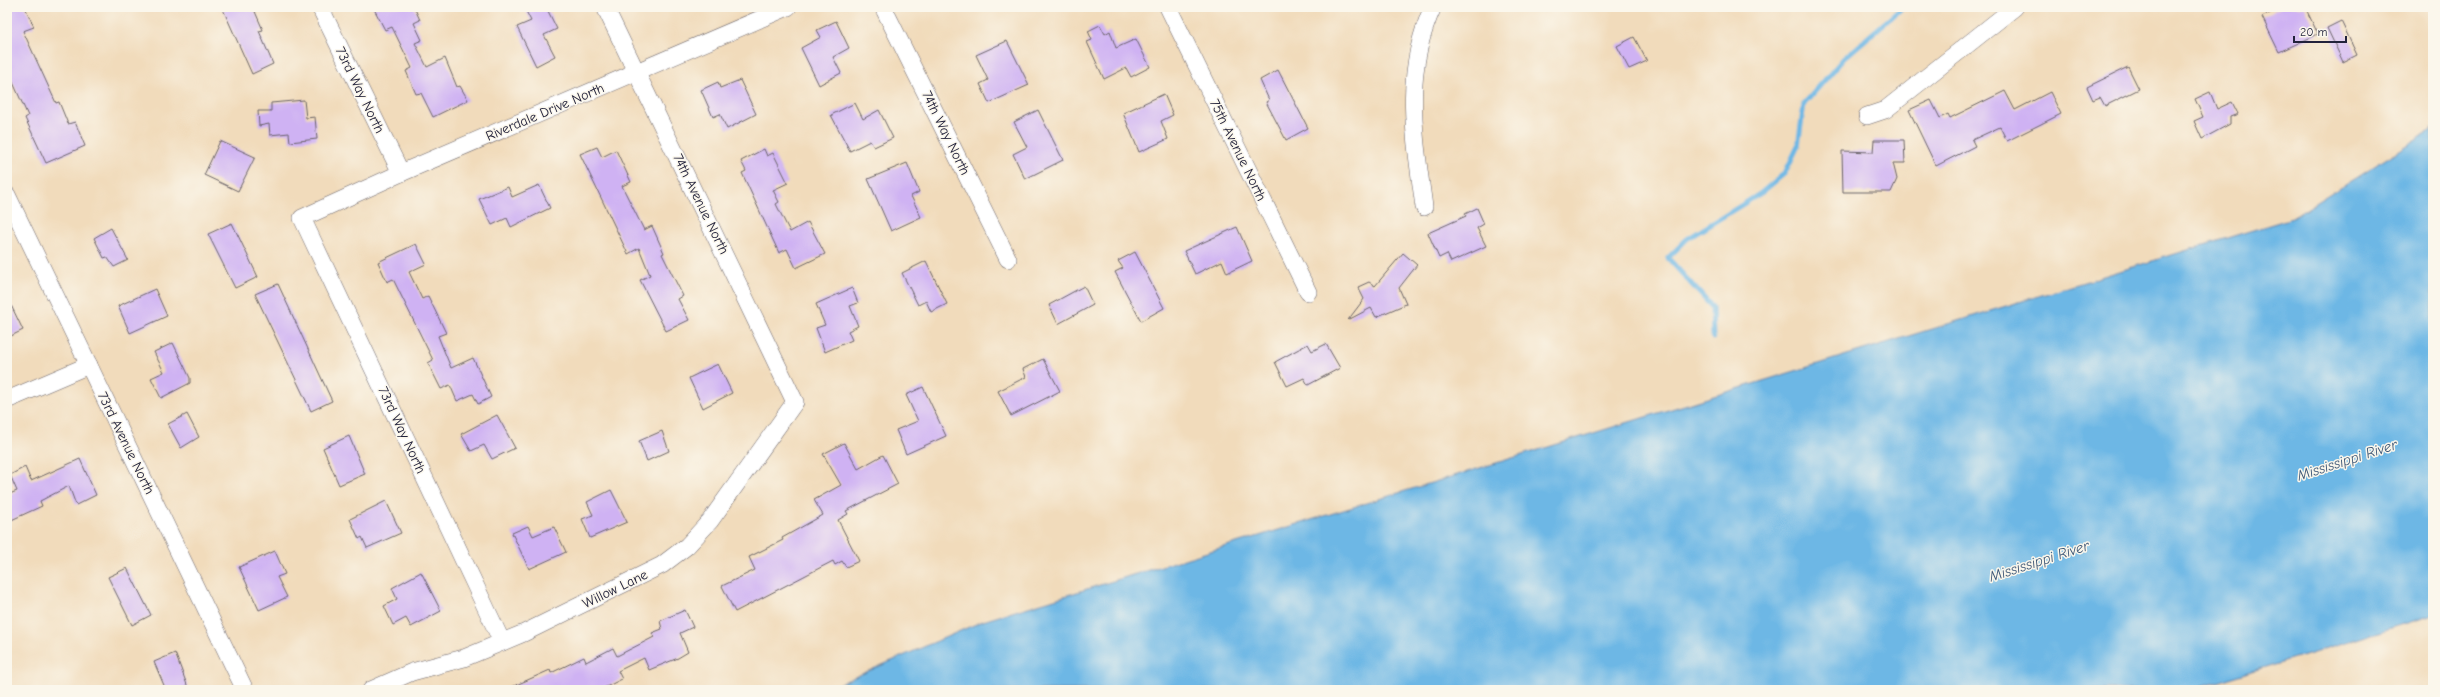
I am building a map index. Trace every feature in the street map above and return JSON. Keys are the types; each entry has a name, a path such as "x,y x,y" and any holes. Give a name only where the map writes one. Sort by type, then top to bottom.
{"street":[{"name":"73rd Way North","path":"320,7 401,173"},
{"name":"74th Avenue North","path":"605,7 796,402"},
{"name":"Riverdale Drive North","path":"302,218 401,173 638,73 788,7"},
{"name":"74th Way North","path":"883,7 1008,259"},
{"name":"75th Avenue North","path":"1168,7 1308,292"},
{"path":"1424,207 1412,118 1412,86 1419,49 1433,7"},
{"path":"1867,116 1885,110 2015,7"},
{"name":"73rd Avenue North","path":"7,196 245,690"},
{"name":"73rd Way North","path":"302,218 502,642"},
{"path":"7,400 89,365"},
{"name":"Willow Lane","path":"371,690 412,672 464,658 502,642 632,582 662,566 687,546 710,521 796,402"}],"water":[{"name":"Mississippi River","path":"2433,129 2433,615 2191,690 825,690 983,621 2292,218"}],"building":[{"path":"7,7 25,7 34,27 23,31 56,103 59,102 68,124 75,122 85,146 46,163 25,118 28,116 7,69"},
{"path":"222,7 253,7 263,30 259,31 273,64 252,74"},
{"path":"373,7 414,7 420,20 414,23 422,40 415,43 427,67 445,58 457,87 460,86 468,100 433,117 421,93 416,94 406,71 412,68 392,27 385,30"},
{"path":"534,7 546,7 557,29 544,35 555,56 536,66 517,27 531,21 526,11"},
{"path":"2282,7 2305,7 2318,34 2279,52 2262,17"},
{"path":"836,21 849,48 833,57 841,73 819,85 801,48 821,37 817,30"},
{"path":"2341,21 2357,55 2343,62 2327,28"},
{"path":"1100,25 1105,34 1110,31 1116,48 1136,39 1150,67 1131,77 1126,68 1104,79 1087,42 1092,40 1088,31"},
{"path":"1634,37 1647,61 1629,69 1617,46"},
{"path":"1007,41 1029,85 989,103 980,84 988,80 976,55"},
{"path":"2128,67 2139,89 2105,106 2100,97 2093,100 2087,87"},
{"path":"1278,70 1308,128 1286,140 1266,102 1269,100 1260,80"},
{"path":"740,80 756,114 727,129 720,114 713,117 701,90 718,82 720,88"},
{"path":"2005,91 2015,110 2050,92 2061,114 2007,141 2000,127 1972,140 1975,146 1936,166 1909,110 1931,100 1940,118 1948,114 1950,118"},
{"path":"2210,92 2217,109 2232,102 2238,114 2230,117 2230,124 2202,139 2194,121 2203,117 2195,99"},
{"path":"1164,94 1173,115 1161,121 1168,139 1139,152 1123,113"},
{"path":"304,100 306,118 315,117 317,139 290,142 289,133 270,135 269,124 259,126 258,111 271,111 271,103"},
{"path":"855,103 863,119 879,110 893,138 874,147 870,141 850,151 831,115"},
{"path":"1038,110 1063,160 1025,179 1013,154 1027,147 1014,122"},
{"path":"1874,140 1904,140 1905,163 1893,163 1897,179 1891,192 1843,192 1842,151 1873,152"},
{"path":"220,141 255,157 238,191 204,175"},
{"path":"597,147 602,157 616,150 631,182 622,186 644,230 652,226 664,253 662,254 683,296 678,299 689,320 666,331 640,280 650,275 639,248 628,254 580,154"},
{"path":"764,149 767,156 773,153 788,183 773,190 779,202 776,204 790,232 808,222 825,254 796,268 787,249 779,253 742,173 746,171 741,161"},
{"path":"907,163 919,192 911,196 921,217 891,231 868,179"},
{"path":"539,185 550,208 511,227 507,218 492,225 479,199 508,187 512,197"},
{"path":"1477,208 1484,224 1477,228 1486,246 1451,262 1447,254 1439,258 1428,233 1466,216 1465,214"},
{"path":"232,223 258,277 235,288 208,234"},
{"path":"1237,227 1252,261 1227,273 1222,261 1195,274 1184,251"},
{"path":"111,228 128,260 114,267 107,257 104,258 94,238"},
{"path":"416,244 426,264 409,272 422,299 428,296 446,333 438,336 451,368 473,358 491,397 478,404 473,394 457,401 450,385 441,389 428,363 433,360 393,279 387,282 378,262"},
{"path":"1135,252 1164,308 1141,321 1115,272 1123,268 1118,261"},
{"path":"1403,253 1417,265 1399,288 1406,304 1376,317 1371,308 1348,320 1364,299 1358,287 1369,282 1375,286"},
{"path":"926,261 947,304 931,312 926,301 918,305 902,273"},
{"path":"278,284 332,401 311,411 255,294"},
{"path":"1084,286 1093,305 1058,324 1049,305"},
{"path":"852,288 858,303 850,306 858,326 848,331 852,340 825,352 816,328 825,325 816,304"},
{"path":"155,289 167,316 130,333 118,306"},
{"path":"7,297 23,330 7,338"},
{"path":"173,343 190,378 190,383 161,398 151,378 164,372 154,352"},
{"path":"1308,344 1312,351 1326,344 1340,368 1308,385 1304,378 1287,386 1275,362"},
{"path":"1043,359 1060,391 1011,416 998,391 1026,377 1023,369"},
{"path":"718,364 732,393 703,408 689,378"},
{"path":"923,387 946,436 906,454 896,430 918,421 906,395"},
{"path":"187,414 199,437 181,448 168,424"},
{"path":"497,415 515,448 492,459 484,445 471,451 461,434"},
{"path":"662,431 669,451 647,461 639,441"},
{"path":"349,436 365,474 339,485 323,448"},
{"path":"844,443 858,469 883,455 898,484 846,511 848,514 838,520 859,561 846,567 842,561 835,565 833,561 735,612 722,586 755,570 749,557 783,540 782,538 823,515 814,500 841,485 823,454"},
{"path":"80,459 96,495 76,505 69,486 40,501 42,506 7,522 7,495 17,491 10,475 25,467 31,481"},
{"path":"611,490 627,522 590,538 582,519 593,515 587,502"},
{"path":"386,501 401,533 367,548 362,537 359,539 350,519"},
{"path":"528,526 533,536 554,527 566,552 529,569 512,533"},
{"path":"275,551 285,574 277,577 287,597 259,610 239,567"},
{"path":"127,568 151,615 132,625 108,577"},
{"path":"421,572 441,611 411,627 406,618 393,625 384,606 397,599 392,588"},
{"path":"685,610 693,627 680,633 688,652 678,658 649,670 644,658 618,671 622,679 600,690 505,690 550,670 551,673 584,657 586,662 613,648 617,656 654,637 652,633 662,629 660,621"},
{"path":"175,653 189,690 166,690 154,662"}],"waterway":[{"path":"1713,338 1712,307 1668,258 1687,239 1761,193 1785,173 1798,146 1804,104 1844,58 1903,7"}]}
